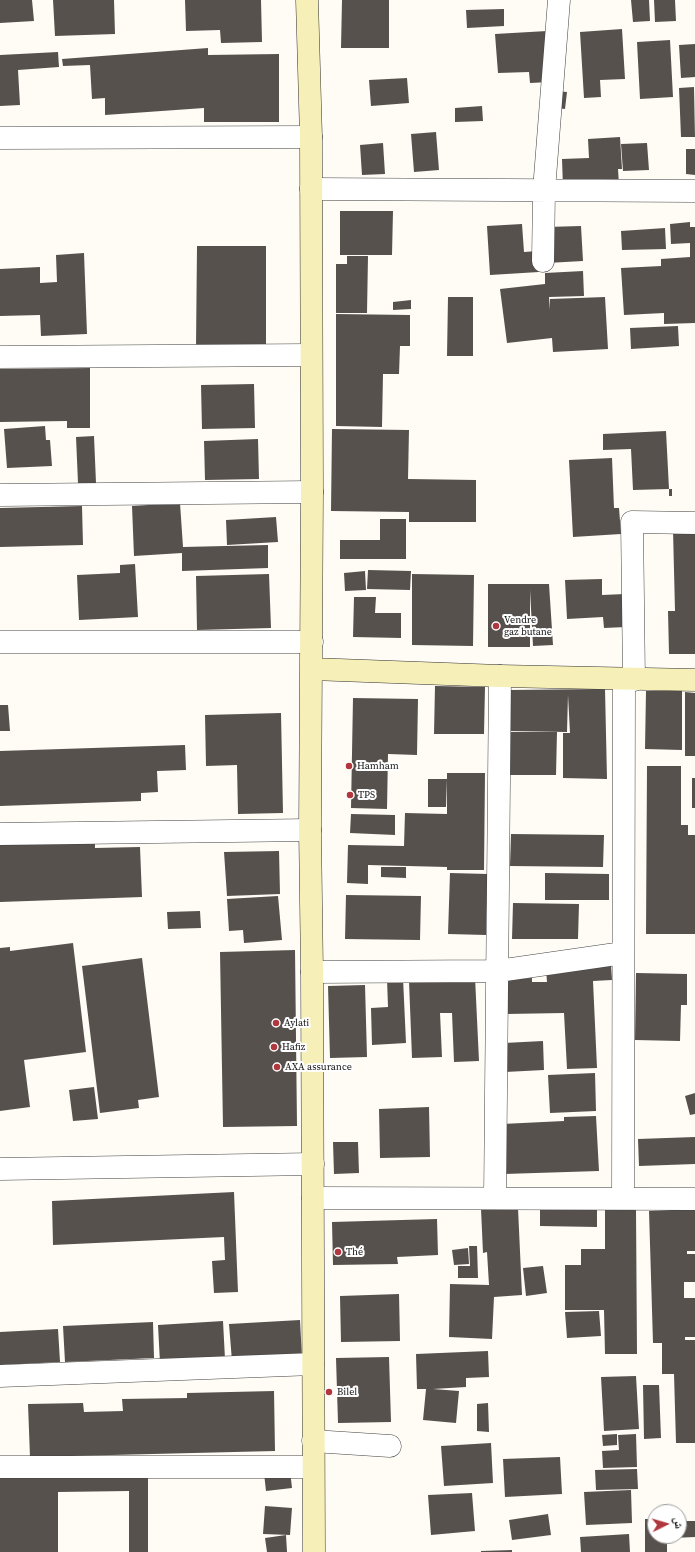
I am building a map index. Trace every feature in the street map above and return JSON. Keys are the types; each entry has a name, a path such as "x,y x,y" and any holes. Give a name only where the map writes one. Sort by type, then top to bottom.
{"main road":[{"path":"307,0 311,137 312,669 310,830 312,972 314,1552"},
{"path":"312,669 629,680 695,680"}],"street":[{"path":"543,262 544,190 559,0"},
{"path":"0,138 311,137"},
{"path":"311,190 695,191"},
{"path":"0,357 311,355"},
{"path":"0,495 312,492"},
{"path":"623,1199 623,953 632,522 695,523"},
{"path":"0,642 312,642"},
{"path":"496,1197 500,676"},
{"path":"0,834 310,830"},
{"path":"312,972 498,971 623,953"},
{"path":"0,1170 313,1164"},
{"path":"313,1198 496,1197 695,1199"},
{"path":"0,1376 313,1364"},
{"path":"313,1441 390,1446"},
{"path":"0,1467 313,1467"}],"building":[{"path":"0,0 32,0 34,21 0,23"},
{"path":"53,0 114,0 115,34 55,36"},
{"path":"185,0 261,0 262,42 221,43 220,30 186,31"},
{"path":"342,0 389,0 389,48 341,48"},
{"path":"631,0 649,0 650,21 633,22"},
{"path":"654,0 675,0 676,21 655,22"},
{"path":"504,9 504,26 467,28 466,10"},
{"path":"622,29 625,79 600,80 601,97 584,98 580,32"},
{"path":"547,31 550,82 530,83 529,72 498,73 495,34"},
{"path":"670,40 673,97 640,99 637,42"},
{"path":"695,44 695,77 681,78 679,45"},
{"path":"208,48 208,55 279,54 279,122 204,122 204,108 105,115 105,98 92,99 90,65 63,66 62,59"},
{"path":"58,52 59,67 18,70 20,105 0,106 0,55"},
{"path":"407,78 409,103 371,106 369,80"},
{"path":"694,87 695,137 681,137 679,88"},
{"path":"556,91 567,92 565,109 555,108"},
{"path":"482,106 483,121 455,122 455,108"},
{"path":"436,132 439,170 414,172 411,134"},
{"path":"620,137 622,169 618,169 619,185 563,188 562,159 589,158 588,139"},
{"path":"383,143 385,174 362,175 360,145"},
{"path":"647,143 649,170 623,171 621,144"},
{"path":"686,149 695,149 695,175 686,174"},
{"path":"340,211 393,211 392,255 340,255"},
{"path":"690,222 690,227 695,227 695,323 664,324 664,313 624,315 621,268 661,266 661,259 690,257 690,243 671,244 670,224"},
{"path":"522,224 524,252 538,251 539,272 490,275 487,226"},
{"path":"581,226 583,261 547,263 546,227"},
{"path":"665,228 666,249 622,250 621,231"},
{"path":"197,246 266,246 266,347 196,347"},
{"path":"84,253 87,334 41,336 40,315 0,316 0,269 40,267 40,283 57,282 56,255"},
{"path":"347,256 368,256 367,313 336,313 336,264 347,264"},
{"path":"583,271 584,296 549,297 550,310 550,299 605,297 608,349 553,352 552,338 507,343 500,289 545,284 545,273"},
{"path":"448,297 473,297 473,356 447,356"},
{"path":"411,300 411,309 393,310 393,302"},
{"path":"336,314 410,315 410,346 400,346 399,374 383,374 382,427 336,426"},
{"path":"678,326 679,346 631,349 630,328"},
{"path":"90,368 90,428 67,428 67,421 0,422 0,369"},
{"path":"254,384 255,428 202,429 201,385"},
{"path":"45,426 46,440 50,440 52,466 7,468 4,429"},
{"path":"332,429 409,430 408,479 476,480 476,522 409,522 409,512 331,511"},
{"path":"666,431 669,489 633,490 631,449 603,450 603,434"},
{"path":"94,436 96,483 78,483 76,437"},
{"path":"258,439 259,479 205,480 204,441"},
{"path":"612,458 614,508 619,508 621,534 573,537 569,460"},
{"path":"669,489 672,489 672,496 669,496"},
{"path":"180,503 183,547 268,545 268,568 182,571 182,553 134,556 132,506"},
{"path":"82,506 83,545 0,547 0,508"},
{"path":"276,517 278,542 227,545 226,520"},
{"path":"380,519 406,519 406,559 340,559 340,540 380,540"},
{"path":"695,529 695,654 669,654 668,611 675,611 673,530"},
{"path":"135,564 138,617 79,620 77,575 120,573 120,565"},
{"path":"368,570 411,571 410,590 367,589"},
{"path":"365,571 366,590 345,591 344,573"},
{"path":"269,574 271,628 197,630 196,576"},
{"path":"412,574 474,575 473,646 412,645"},
{"path":"602,579 602,595 625,594 626,627 604,628 603,617 567,619 565,580"},
{"path":"488,584 549,584 553,645 533,646 530,590 530,647 488,647"},
{"path":"354,597 376,597 375,613 401,613 401,638 353,637"},
{"path":"435,686 485,687 484,734 434,734"},
{"path":"605,689 607,779 563,778 563,733 570,733 568,695 567,732 507,731 508,690"},
{"path":"646,691 682,691 682,750 645,749"},
{"path":"685,692 695,693 695,756 685,756"},
{"path":"353,698 418,699 417,755 388,754 387,809 351,808"},
{"path":"0,705 8,705 10,731 0,731"},
{"path":"281,713 283,813 238,814 237,765 206,766 205,715"},
{"path":"509,732 557,732 556,775 509,775"},
{"path":"185,745 186,770 157,771 158,792 141,793 141,801 0,806 0,751"},
{"path":"647,766 681,766 681,825 688,825 688,835 695,835 695,934 646,934"},
{"path":"447,773 485,773 484,870 447,870 447,867 368,865 368,884 347,883 348,845 404,846 405,813 447,814"},
{"path":"692,778 695,778 695,808 692,808"},
{"path":"428,779 447,779 446,807 428,807"},
{"path":"351,814 395,815 395,835 350,833"},
{"path":"511,834 604,835 603,867 510,866"},
{"path":"95,835 95,848 140,847 142,897 0,902 0,838"},
{"path":"279,851 280,894 227,896 224,852"},
{"path":"381,867 406,867 406,878 381,877"},
{"path":"450,873 488,874 486,935 448,934"},
{"path":"545,873 609,874 609,900 545,900"},
{"path":"346,895 421,896 420,940 345,939"},
{"path":"278,896 282,940 244,943 243,930 229,931 227,899"},
{"path":"513,903 579,904 578,939 512,939"},
{"path":"200,911 201,928 168,929 167,912"},
{"path":"73,943 86,1052 24,1060 30,1107 0,1111 0,948 10,947 10,951"},
{"path":"295,950 297,1126 223,1127 220,952"},
{"path":"142,958 159,1097 138,1100 139,1108 100,1113 82,966"},
{"path":"611,965 612,980 593,981 597,1068 567,1069 564,1013 506,1014 504,979 532,978 532,982 547,982 546,969"},
{"path":"636,973 687,974 687,1005 681,1005 680,1041 635,1040"},
{"path":"475,977 479,1061 454,1062 452,1013 440,1013 442,1057 412,1058 409,981"},
{"path":"403,978 406,1043 372,1045 371,1008 388,1007 387,979"},
{"path":"365,985 367,1057 330,1058 328,986"},
{"path":"543,1041 544,1070 505,1072 504,1043"},
{"path":"595,1073 596,1111 550,1113 548,1075"},
{"path":"94,1087 98,1119 73,1121 69,1090"},
{"path":"695,1093 695,1114 690,1115 685,1096"},
{"path":"429,1107 430,1157 380,1158 379,1109"},
{"path":"596,1116 599,1171 504,1174 502,1124 564,1121 564,1117"},
{"path":"695,1137 695,1164 639,1166 638,1139"},
{"path":"333,1142 358,1142 359,1173 334,1174"},
{"path":"234,1192 238,1292 214,1293 212,1261 225,1260 224,1237 53,1245 52,1201"},
{"path":"518,1208 522,1295 494,1297 492,1339 449,1337 450,1284 489,1285 487,1252 483,1253 481,1209"},
{"path":"540,1208 597,1209 597,1227 540,1226"},
{"path":"695,1209 695,1251 687,1251 687,1254 695,1254 695,1282 684,1282 684,1298 695,1298 695,1337 685,1337 685,1340 695,1340 695,1443 676,1443 674,1374 662,1374 662,1343 653,1343 649,1211"},
{"path":"605,1210 636,1210 637,1354 605,1354 604,1310 565,1310 565,1265 581,1265 581,1249 605,1249"},
{"path":"437,1219 438,1255 397,1257 398,1264 333,1265 332,1222"},
{"path":"469,1246 477,1246 478,1278 458,1278 458,1266 470,1266"},
{"path":"468,1248 469,1264 454,1265 452,1250"},
{"path":"543,1266 547,1293 526,1296 523,1268"},
{"path":"399,1294 400,1341 341,1342 340,1296"},
{"path":"599,1311 601,1336 567,1338 565,1312"},
{"path":"300,1320 302,1358 232,1361 229,1324"},
{"path":"223,1321 225,1359 160,1363 158,1325"},
{"path":"153,1322 154,1358 65,1362 63,1326"},
{"path":"58,1329 60,1362 0,1365 0,1332"},
{"path":"488,1351 489,1377 466,1378 466,1387 433,1389 459,1391 456,1423 423,1420 426,1389 417,1389 416,1354"},
{"path":"389,1357 391,1422 338,1423 336,1358"},
{"path":"636,1376 639,1429 604,1431 601,1377"},
{"path":"643,1385 659,1385 661,1438 644,1439"},
{"path":"274,1391 275,1451 30,1457 28,1404 83,1403 84,1412 123,1411 122,1399 187,1398 187,1393"},
{"path":"488,1403 489,1432 477,1431 477,1404"},
{"path":"617,1434 617,1445 603,1446 602,1435"},
{"path":"636,1434 637,1467 603,1468 602,1451 619,1450 618,1435"},
{"path":"491,1443 493,1483 444,1486 441,1446"},
{"path":"560,1457 562,1494 505,1497 503,1459"},
{"path":"637,1469 638,1489 596,1490 595,1470"},
{"path":"290,1470 292,1488 266,1491 264,1473"},
{"path":"148,1473 148,1552 129,1552 129,1491 58,1492 58,1552 0,1552 0,1474"},
{"path":"631,1490 632,1523 586,1525 584,1492"},
{"path":"472,1493 475,1531 431,1535 428,1495"},
{"path":"265,1506 292,1508 290,1535 263,1534"},
{"path":"548,1514 551,1535 512,1540 509,1520"},
{"path":"645,1519 647,1519 647,1544 667,1544 667,1552 645,1552"},
{"path":"687,1521 695,1521 695,1537 687,1537"},
{"path":"629,1534 630,1552 581,1552 580,1537"},
{"path":"286,1535 287,1552 267,1552 265,1538"},
{"path":"512,1550 512,1552 481,1552 481,1551"}],"place":[{"name":"Vendre gaz butane","path":"496,626"},
{"name":"Hamham","path":"349,766"},
{"name":"TPS","path":"350,795"},
{"name":"Aylati","path":"276,1023"},
{"name":"Hafiz","path":"274,1047"},
{"name":"AXA assurance","path":"277,1067"},
{"name":"Thé","path":"338,1252"},
{"name":"Bilel","path":"329,1392"}]}
